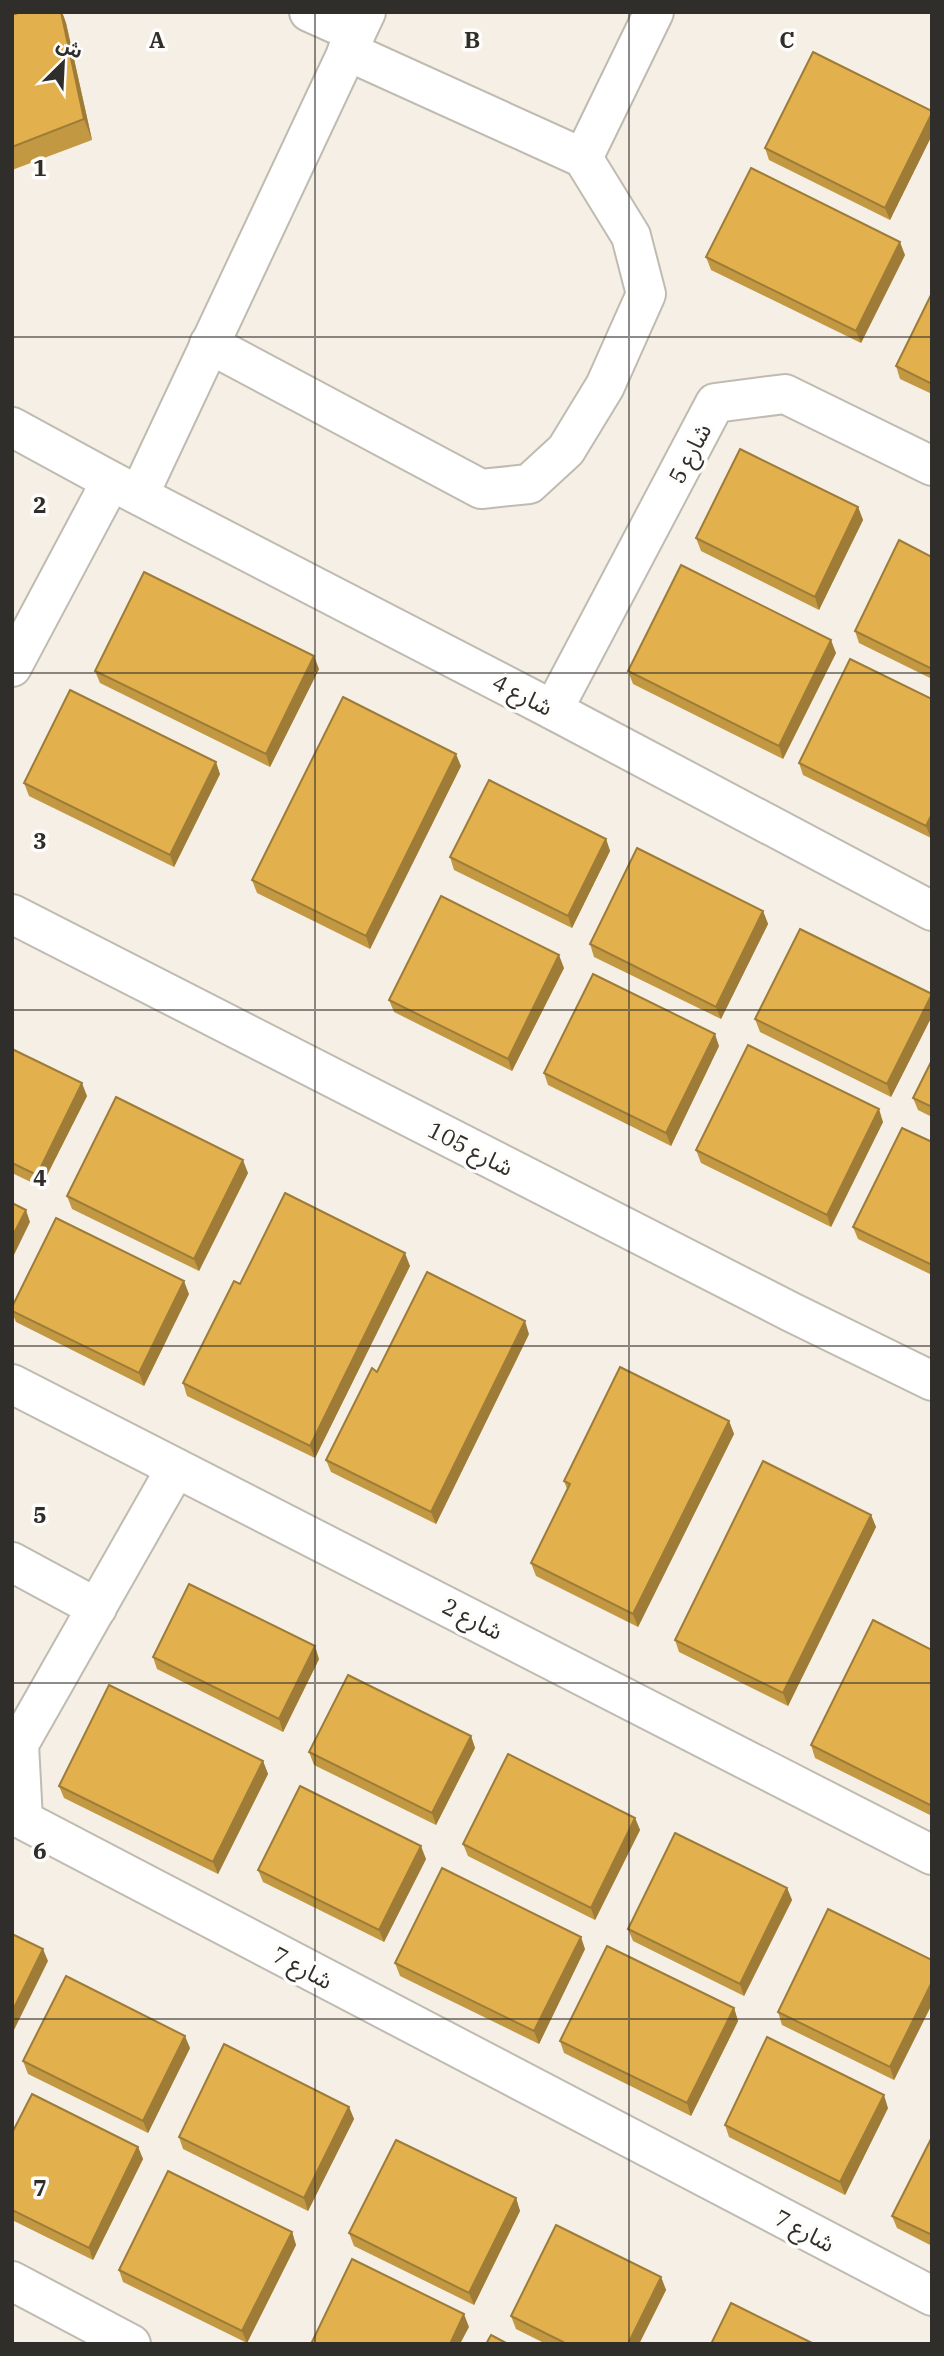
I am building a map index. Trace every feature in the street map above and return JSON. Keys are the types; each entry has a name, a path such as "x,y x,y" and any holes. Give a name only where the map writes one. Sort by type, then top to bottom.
{"street":[{"path":"209,344 481,489 529,484 566,450 605,386 646,294 631,236 583,158 357,32 309,12"},
{"path":"583,158 654,12"},
{"path":"12,667 125,488 209,344 357,32"},
{"name":"شارع 5","path":"553,709 715,403 785,394 932,466"},
{"name":"شارع 4","path":"15,434 553,709 932,911"},
{"name":"شارع 105","path":"12,914 932,1381"},
{"name":"شارع 2","path":"12,1384 932,1855"},
{"name":"شارع 7","path":"176,1468 19,1744 23,1820 932,2296"},
{"path":"12,1562 97,1608"},
{"path":"12,2281 131,2344"}],"building":[{"path":"21,12 61,12 84,119 12,147 12,15"},
{"path":"813,52 932,111 885,208 765,148"},
{"path":"751,168 900,242 856,331 706,257"},
{"path":"932,293 932,384 896,366"},
{"path":"740,449 858,507 815,597 696,538"},
{"path":"899,540 932,557 932,669 855,631"},
{"path":"681,565 831,640 779,746 628,671"},
{"path":"144,572 314,656 266,754 95,671"},
{"path":"850,659 932,699 932,814 926,826 799,763"},
{"path":"70,690 216,762 170,855 24,783"},
{"path":"343,697 456,754 366,936 252,880"},
{"path":"489,780 606,839 568,916 450,857"},
{"path":"637,848 763,911 716,1007 590,944"},
{"path":"441,896 559,955 508,1059 389,1000"},
{"path":"800,929 932,994 887,1084 755,1019"},
{"path":"593,974 715,1034 666,1133 544,1073"},
{"path":"748,1045 879,1109 827,1215 696,1150"},
{"path":"12,1049 82,1083 37,1175 12,1163"},
{"path":"932,1060 932,1107 913,1098"},
{"path":"116,1097 243,1160 194,1259 67,1196"},
{"path":"902,1128 932,1142 932,1265 853,1227"},
{"path":"285,1193 405,1253 310,1446 183,1383 234,1281 240,1284"},
{"path":"12,1203 26,1210 12,1237"},
{"path":"56,1218 184,1281 139,1373 12,1311"},
{"path":"427,1272 525,1321 431,1512 326,1460 372,1368 377,1372"},
{"path":"620,1367 729,1421 633,1614 531,1563 570,1484 564,1481"},
{"path":"763,1461 871,1515 783,1693 675,1640"},
{"path":"189,1584 315,1646 279,1719 153,1657"},
{"path":"873,1620 932,1650 932,1806 811,1745"},
{"path":"348,1675 471,1736 432,1813 309,1752"},
{"path":"109,1685 263,1761 213,1862 59,1786"},
{"path":"508,1754 635,1818 591,1908 463,1844"},
{"path":"300,1786 421,1846 379,1930 258,1870"},
{"path":"675,1833 787,1888 740,1984 628,1929"},
{"path":"442,1868 581,1937 534,2031 395,1963"},
{"path":"828,1909 932,1960 932,1982 890,2067 778,2012"},
{"path":"12,1934 43,1949 12,2012"},
{"path":"607,1946 734,2008 687,2103 560,2041"},
{"path":"66,1976 185,2036 143,2121 23,2061"},
{"path":"767,2037 884,2095 840,2182 725,2125"},
{"path":"224,2044 349,2107 304,2198 179,2137"},
{"path":"32,2094 138,2147 89,2248 12,2210 12,2133"},
{"path":"932,2137 932,2235 892,2216"},
{"path":"396,2140 516,2198 469,2293 349,2233"},
{"path":"168,2171 292,2232 242,2331 119,2270"},
{"path":"556,2225 661,2277 628,2344 567,2344 511,2316"},
{"path":"352,2259 464,2314 450,2344 311,2344"},
{"path":"731,2303 814,2344 711,2344"},
{"path":"491,2335 508,2344 486,2344"}]}
